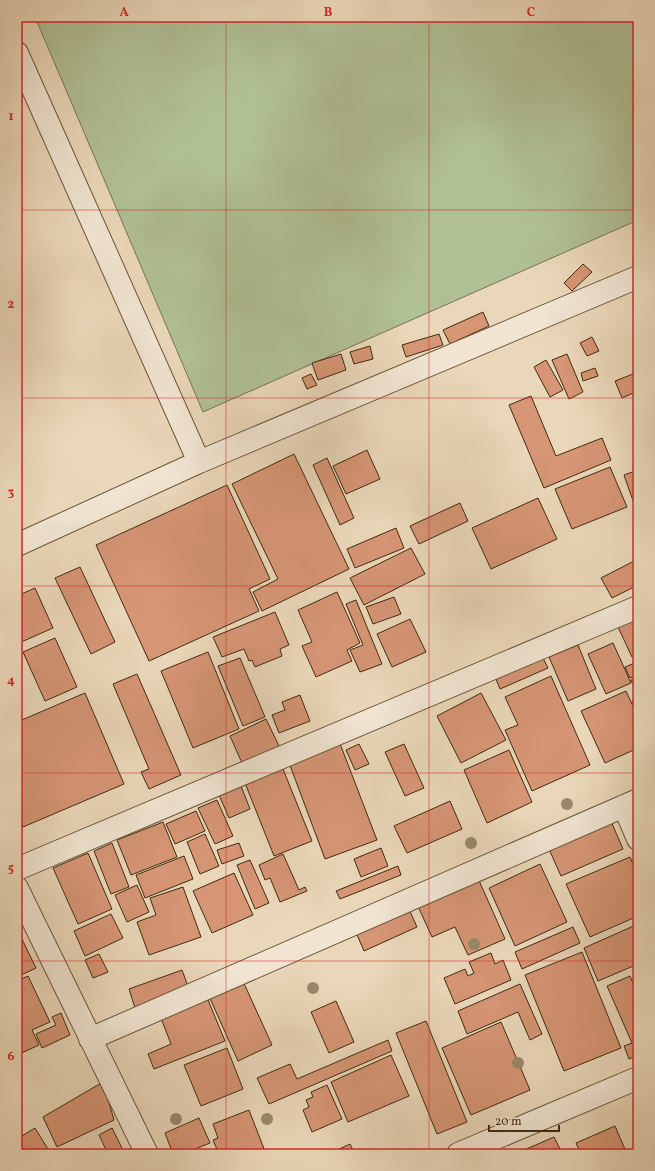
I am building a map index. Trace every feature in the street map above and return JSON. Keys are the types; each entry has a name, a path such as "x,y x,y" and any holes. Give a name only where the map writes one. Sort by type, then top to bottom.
{"street":[{"path":"17,53 199,462"},
{"path":"17,545 199,462 638,277"},
{"path":"17,869 638,607"},
{"path":"90,1039 631,803 638,838"},
{"path":"17,888 147,1154"},
{"path":"458,1154 638,1078"}],"green space":[{"path":"35,17 638,17 638,220 203,412"}],"building":[{"path":"583,264 592,272 572,291 564,283"},
{"path":"483,312 489,326 450,344 443,330"},
{"path":"439,334 443,345 406,357 402,345"},
{"path":"592,337 599,351 587,356 580,343"},
{"path":"370,346 373,359 354,364 350,352"},
{"path":"341,354 346,370 318,380 312,363"},
{"path":"567,354 583,392 569,399 552,360"},
{"path":"546,360 563,390 550,397 534,367"},
{"path":"595,368 598,376 583,381 581,373"},
{"path":"311,374 317,385 307,389 302,378"},
{"path":"633,374 638,386 638,391 622,398 615,381"},
{"path":"531,396 556,456 602,438 611,460 544,488 509,405"},
{"path":"367,450 380,479 346,494 333,466"},
{"path":"294,454 349,569 262,611 253,592 278,579 232,484"},
{"path":"327,458 354,518 340,525 313,465"},
{"path":"610,467 627,507 572,529 555,489"},
{"path":"638,470 638,515 624,475"},
{"path":"227,485 270,579 249,589 259,611 149,661 96,545"},
{"path":"538,498 557,539 491,569 472,528"},
{"path":"460,503 468,521 419,544 410,526"},
{"path":"396,528 404,548 355,568 347,549"},
{"path":"411,548 425,574 364,605 350,578"},
{"path":"638,559 638,585 612,598 601,578"},
{"path":"80,567 115,642 91,654 55,578"},
{"path":"35,588 53,628 19,643 17,639 17,596"},
{"path":"337,592 360,643 347,650 352,661 316,677 302,646 312,642 298,610"},
{"path":"394,597 401,614 373,624 366,607"},
{"path":"356,600 382,664 360,672 350,650 363,645 346,604"},
{"path":"275,612 289,645 280,649 282,656 255,667 252,660 249,661 244,649 222,657 213,637"},
{"path":"638,618 638,654 632,657 618,627"},
{"path":"410,619 426,652 392,667 377,634"},
{"path":"55,638 77,687 45,701 23,652"},
{"path":"613,643 631,683 606,694 588,654"},
{"path":"578,645 596,689 568,701 549,657"},
{"path":"208,652 239,729 193,748 161,671"},
{"path":"240,658 265,717 243,726 218,666"},
{"path":"543,658 548,668 500,689 496,679"},
{"path":"638,662 638,675 630,678 625,667"},
{"path":"137,674 181,775 149,789 141,772 149,769 113,684"},
{"path":"551,676 590,765 532,791 505,730 518,725 505,697"},
{"path":"638,677 638,695 631,680"},
{"path":"626,691 638,717 638,748 605,763 581,711"},
{"path":"85,693 124,784 23,827 17,812 17,722"},
{"path":"481,693 506,740 461,763 437,716"},
{"path":"300,695 310,721 279,733 272,715 285,710 282,702"},
{"path":"638,698 638,713 632,701"},
{"path":"266,719 279,746 242,763 230,736"},
{"path":"339,741 377,840 325,859 288,760"},
{"path":"359,744 369,764 355,770 346,750"},
{"path":"404,744 424,788 405,796 385,752"},
{"path":"509,750 532,802 487,823 464,770"},
{"path":"283,769 312,841 274,856 245,783"},
{"path":"241,786 250,809 229,818 219,795"},
{"path":"217,800 233,836 215,844 198,808"},
{"path":"450,801 462,829 407,853 394,826"},
{"path":"196,811 205,831 175,844 166,824"},
{"path":"610,819 623,849 561,876 548,847"},
{"path":"163,822 177,857 131,875 117,840"},
{"path":"205,834 219,866 200,874 187,842"},
{"path":"112,843 129,887 111,894 94,851"},
{"path":"239,843 244,856 222,864 217,850"},
{"path":"381,848 388,866 361,877 354,859"},
{"path":"88,853 112,909 78,924 53,868"},
{"path":"283,854 299,890 305,887 307,891 280,902 270,878 265,880 259,865"},
{"path":"184,856 193,879 145,898 136,875"},
{"path":"630,857 638,876 638,916 590,937 566,884"},
{"path":"250,860 269,903 255,909 237,865"},
{"path":"540,864 567,922 515,946 489,888"},
{"path":"398,866 401,875 340,899 336,891"},
{"path":"234,873 253,915 212,933 193,891"},
{"path":"477,876 505,939 468,955 455,927 432,937 416,902"},
{"path":"137,885 149,912 127,922 115,895"},
{"path":"183,887 201,937 149,955 137,922 156,915 150,898"},
{"path":"408,907 417,927 364,951 355,930"},
{"path":"111,914 123,938 85,956 74,931"},
{"path":"638,924 638,964 598,981 584,948"},
{"path":"573,927 580,943 522,969 515,952"},
{"path":"20,935 36,968 17,977 17,936"},
{"path":"582,952 621,1048 564,1071 525,975"},
{"path":"491,953 495,964 503,960 511,980 455,1004 444,978 465,969 468,976 474,973 469,962"},
{"path":"99,954 108,972 93,978 85,960"},
{"path":"182,970 189,989 135,1008 129,989"},
{"path":"28,976 50,1022 32,1030 39,1045 17,1055 17,981"},
{"path":"630,976 638,995 638,1055 629,1059 624,1046 632,1043 607,986"},
{"path":"242,979 272,1045 238,1061 208,994"},
{"path":"520,984 542,1034 530,1040 518,1012 467,1034 458,1011"},
{"path":"206,995 225,1041 154,1069 148,1054 171,1044 159,1013"},
{"path":"336,1001 354,1042 329,1053 311,1012"},
{"path":"61,1013 70,1035 42,1048 36,1034 56,1025 52,1017"},
{"path":"426,1021 467,1122 437,1134 396,1033"},
{"path":"501,1022 530,1090 471,1115 442,1048"},
{"path":"388,1040 392,1051 269,1104 257,1078 290,1064 297,1079"},
{"path":"227,1048 243,1089 201,1106 184,1065"},
{"path":"391,1055 409,1096 348,1122 331,1082"},
{"path":"103,1082 114,1120 57,1147 43,1117"},
{"path":"327,1085 342,1119 312,1132 303,1110 309,1107 306,1100 313,1097 311,1092"},
{"path":"249,1110 266,1154 219,1154 213,1140 218,1138 213,1124"},
{"path":"199,1118 210,1143 183,1154 173,1154 165,1133"},
{"path":"615,1126 627,1154 581,1154 576,1143"},
{"path":"35,1128 51,1154 17,1154 17,1139"},
{"path":"112,1128 125,1154 108,1154 99,1135"},
{"path":"554,1137 562,1153 515,1154"},
{"path":"350,1144 355,1154 337,1154 335,1151"}]}
